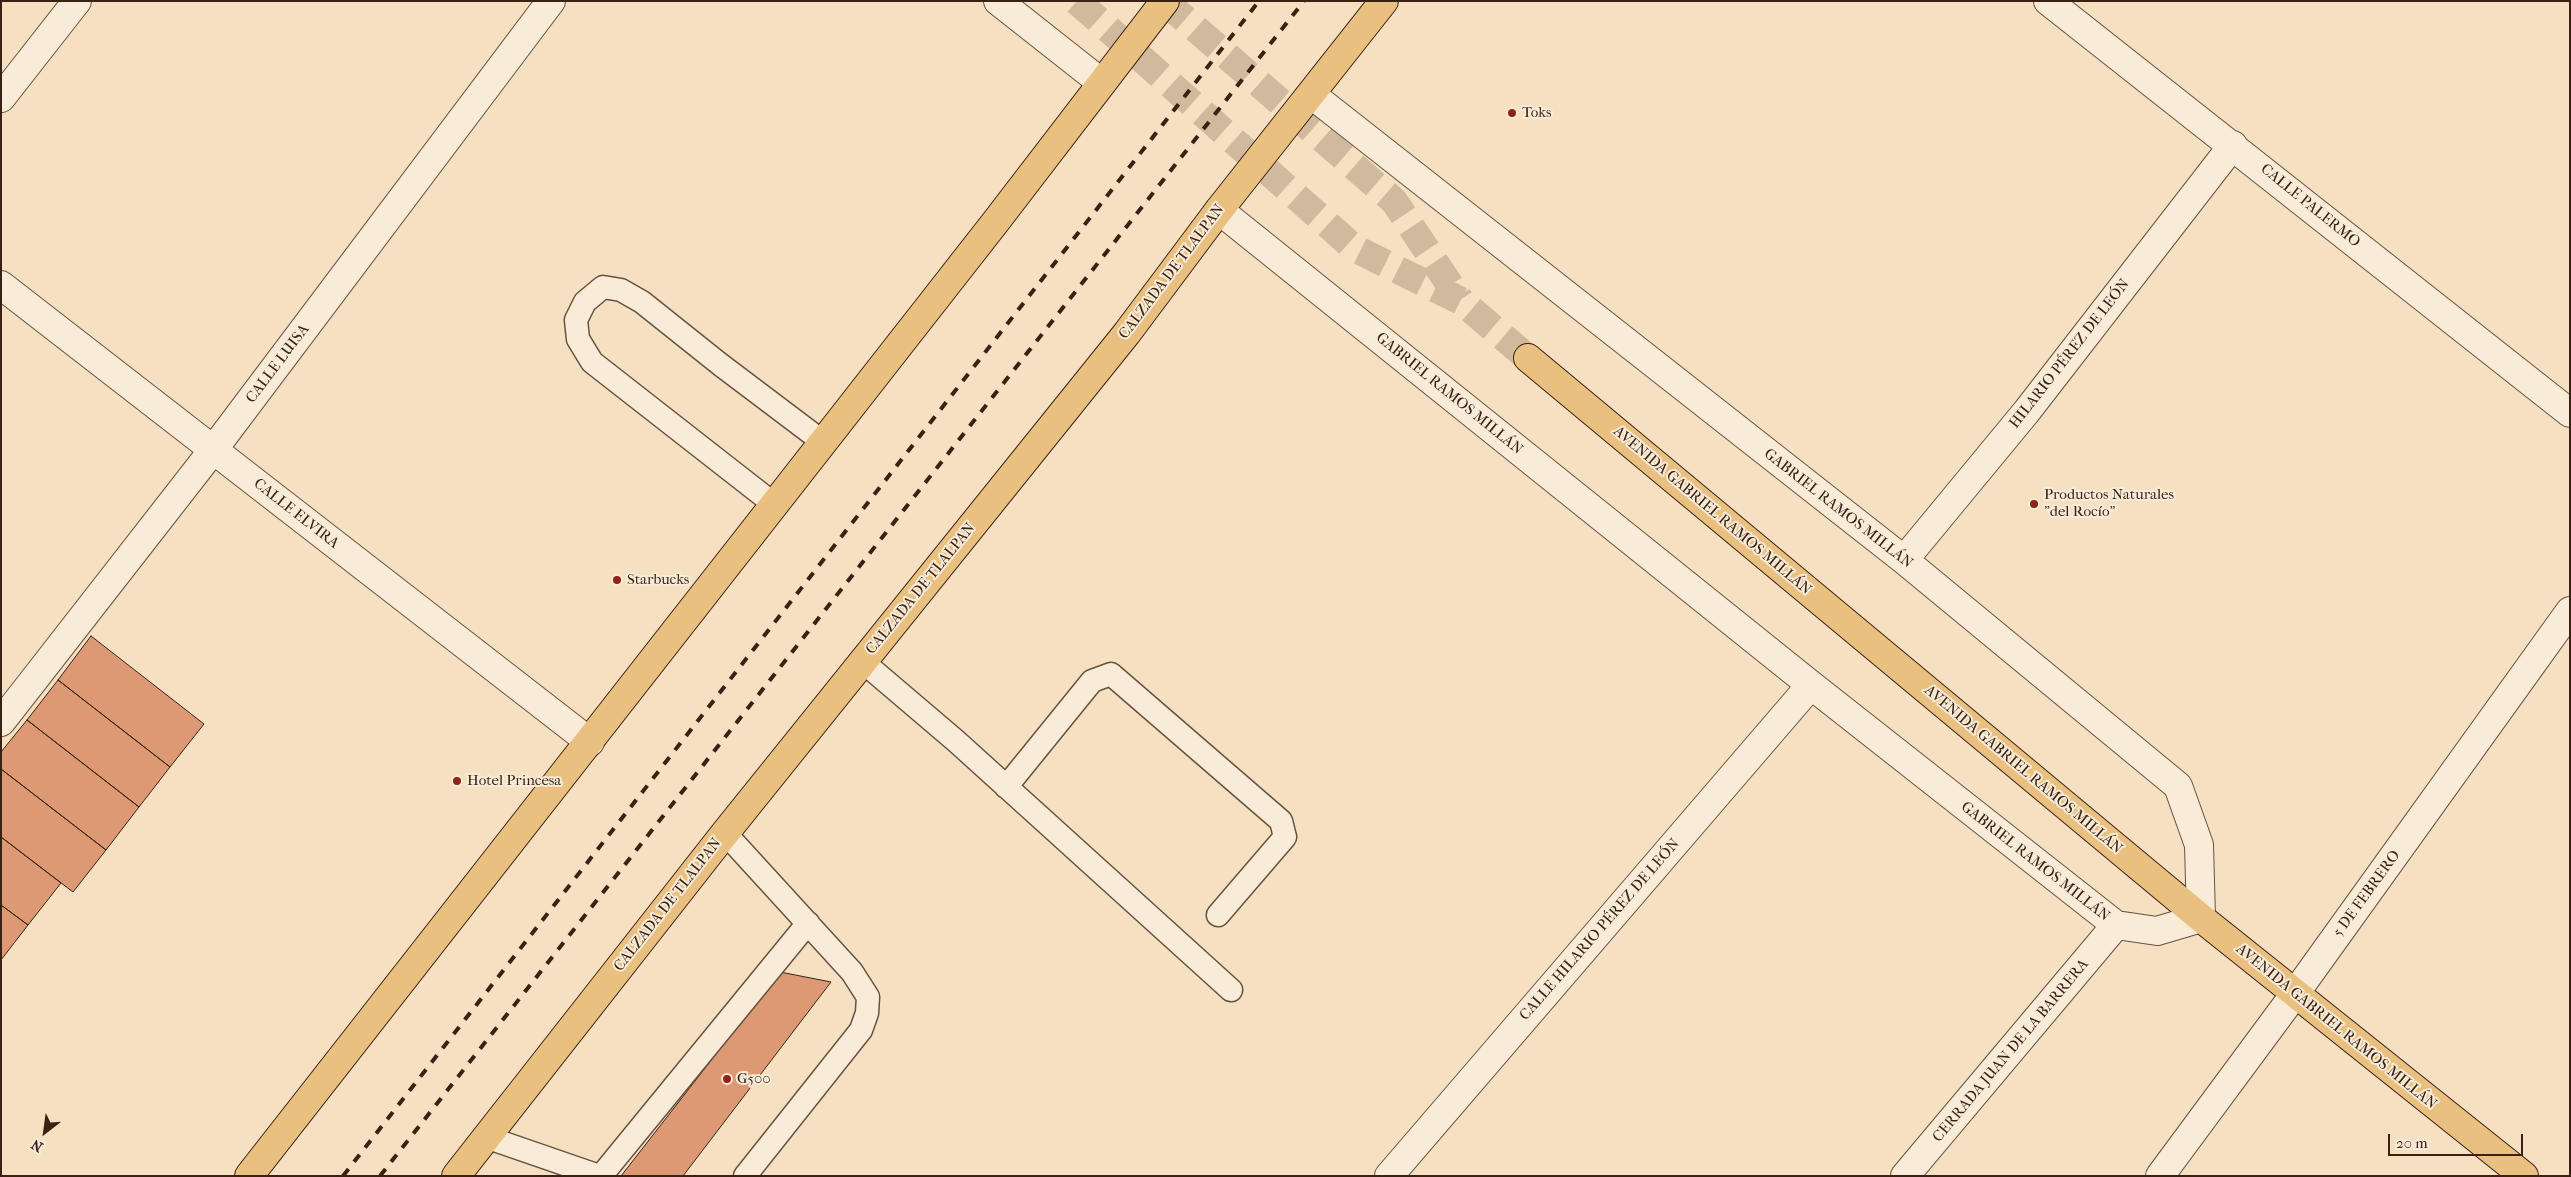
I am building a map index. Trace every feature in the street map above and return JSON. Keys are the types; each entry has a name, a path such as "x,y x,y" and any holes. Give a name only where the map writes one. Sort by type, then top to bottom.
{"main road":[{"path":"249,1176 590,742 1165,1"},
{"name":"CALZADA DE TLALPAN","path":"456,1176 725,832 1127,333 1219,210 1312,95 1384,1"},
{"name":"AVENIDA GABRIEL RAMOS MILLÁN","path":"1528,358 2294,995 2524,1176"}],"street":[{"path":"1,98 77,1"},
{"name":"CALLE LUISA","path":"1,722 214,450 550,1"},
{"path":"998,1 1102,83"},
{"name":"CALLE PALERMO","path":"2048,1 2233,145 2570,413"},
{"name":"GABRIEL RAMOS MILLÁN","path":"1219,210 2116,926 2157,931 2201,918 2199,845 2178,786 1904,560 1312,95"},
{"name":"HILARIO PÉREZ DE LEÓN","path":"1904,560 2027,412 2233,145"},
{"name":"CALLE ELVIRA","path":"1,285 590,742"},
{"name":"5 DE FEBRERO","path":"2160,1176 2294,995 2570,611"},
{"name":"CALLE HILARIO PÉREZ DE LEÓN","path":"1389,1176 1812,685"},
{"name":"CERRADA JUAN DE LA BARRERA","path":"1905,1176 2116,926"}],"lane":[{"path":"774,505 592,362 578,339 576,320 585,302 602,288 621,290 635,298 823,442"},
{"path":"862,661 1006,787 1231,990"},
{"path":"1006,787 1092,681 1111,674 1281,821 1285,837 1218,915"},
{"path":"725,832 852,972 868,997 867,1013 861,1030 745,1176"},
{"path":"486,1137 600,1176 808,923"}],"building":[{"path":"91,636 204,724 170,767 58,680"},
{"path":"58,680 170,767 139,807 27,720"},
{"path":"27,720 139,807 106,850 1,769 1,752"},
{"path":"1,769 106,850 73,892 1,837"},
{"path":"1,837 61,883 28,925 1,905"},
{"path":"1,905 28,925 1,960"},
{"name":"G500","path":"780,972 831,982 683,1176 621,1176"}],"tunnel":[{"path":"1077,1 1354,248 1461,301 1528,358"},
{"path":"1164,1 1394,201 1460,300"}],"railway":[{"path":"343,1176 1259,1"},
{"path":"380,1176 1304,1"}],"place":[{"name":"Toks","path":"1512,113"},
{"name":"Productos Naturales \"del Rocío\"","path":"2034,504"},
{"name":"Starbucks","path":"617,580"},
{"name":"Hotel Princesa","path":"457,781"},
{"name":"G500","path":"727,1079"}]}
